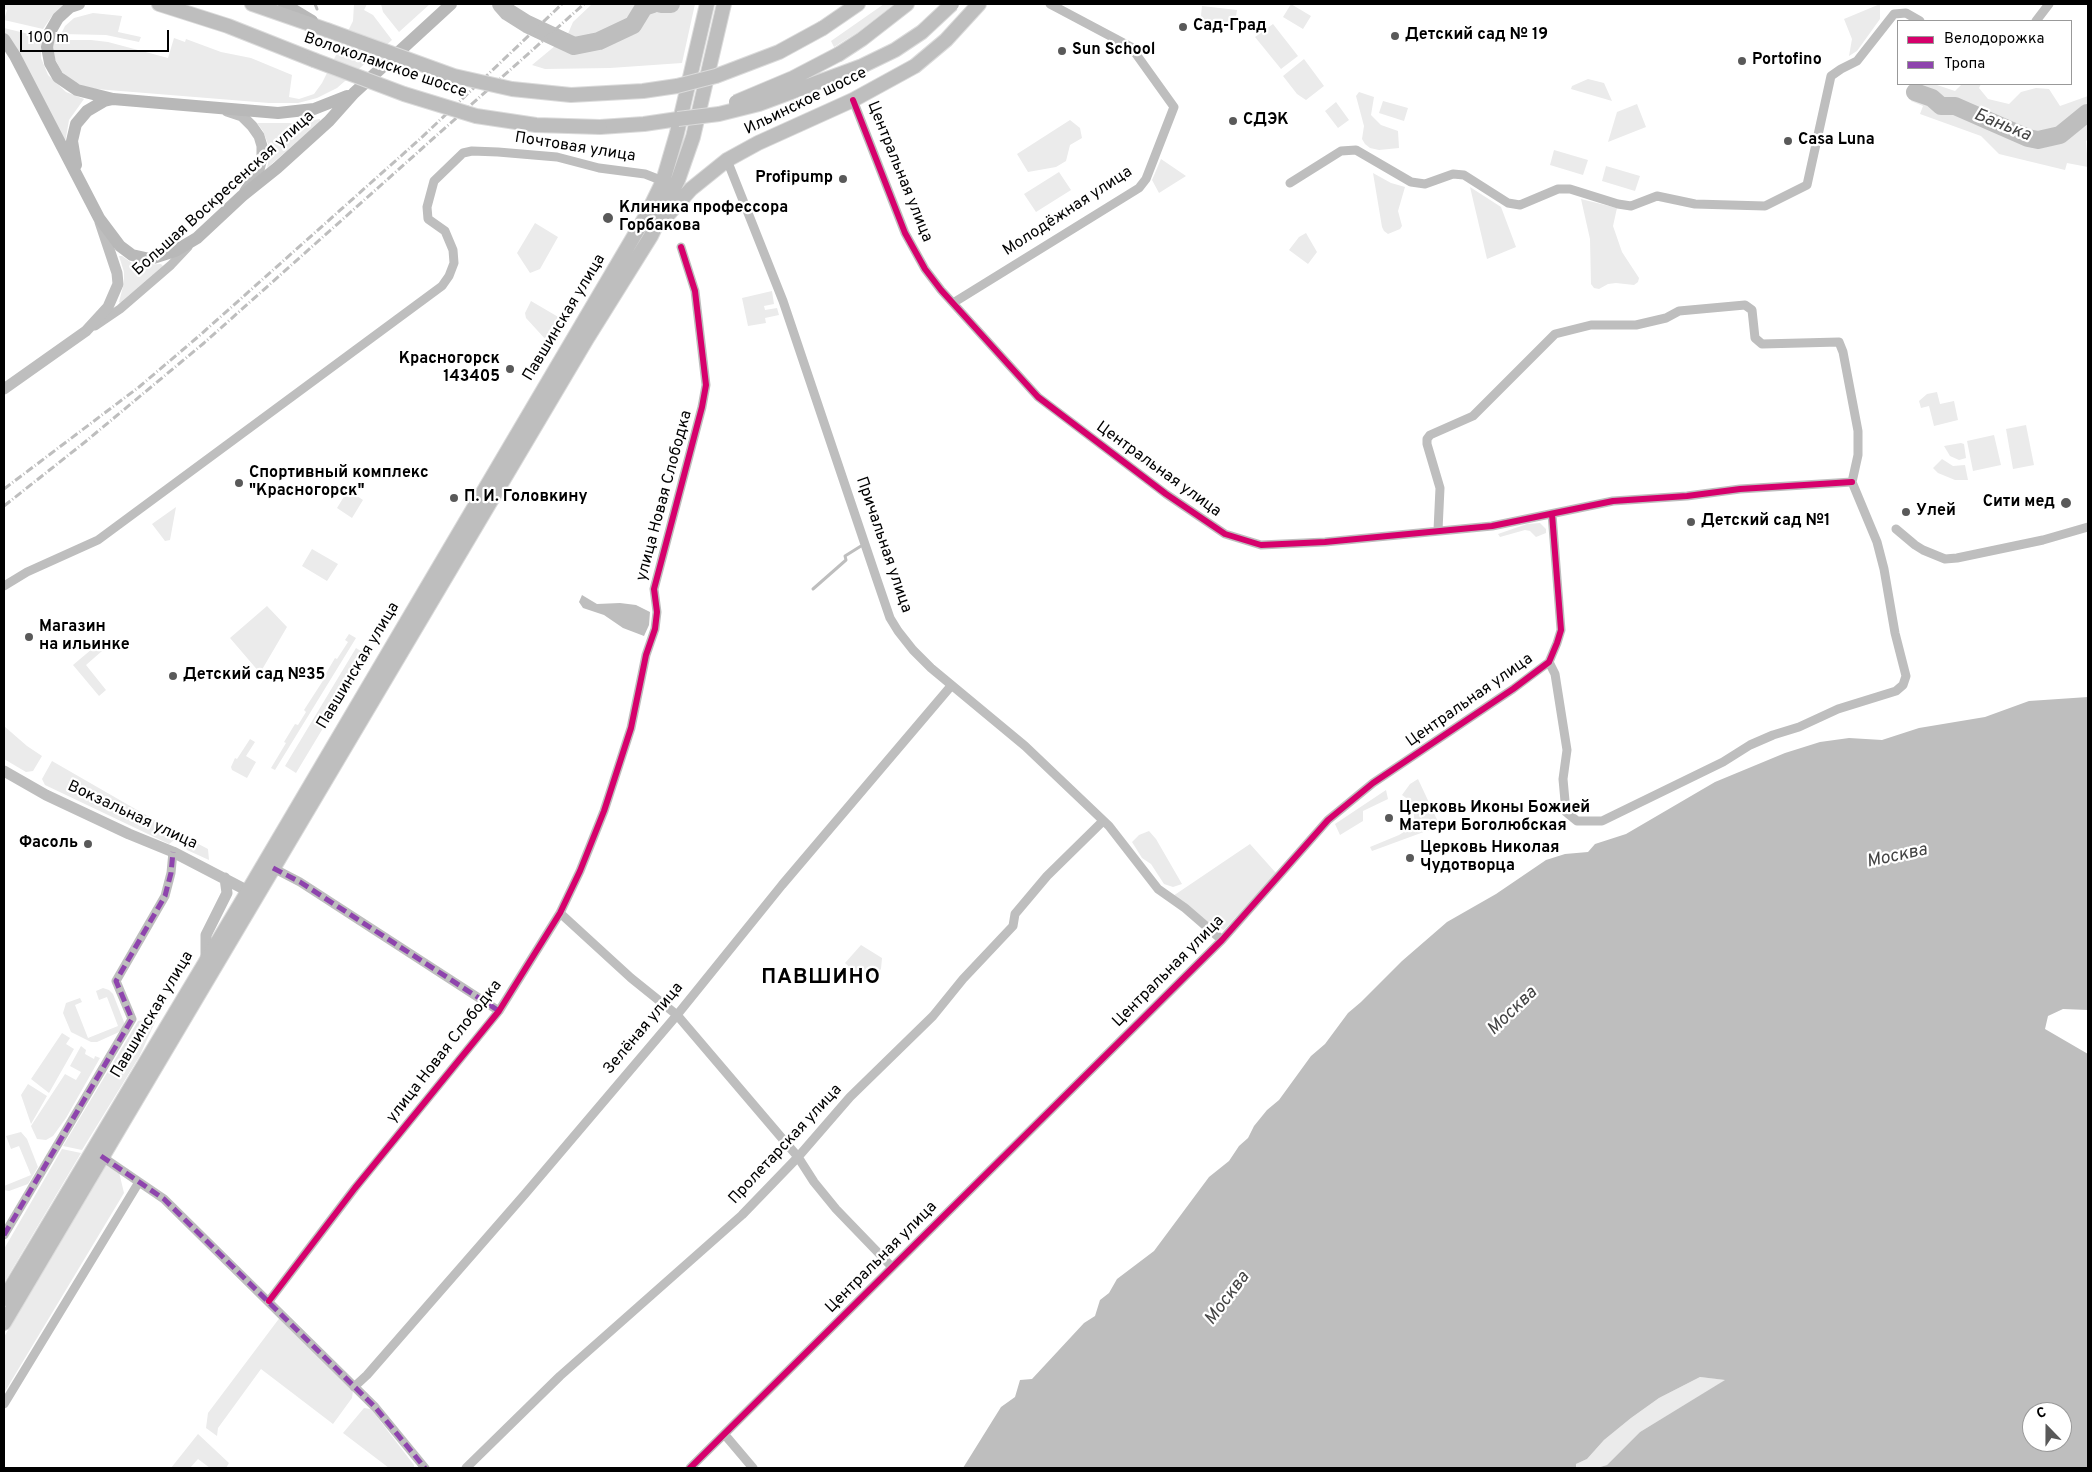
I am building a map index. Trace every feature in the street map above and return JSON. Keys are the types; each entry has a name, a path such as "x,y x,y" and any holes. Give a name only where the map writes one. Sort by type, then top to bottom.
{"main road":[{"path":"79,4 64,12 53,24 48,39 50,63 58,77 70,87 114,99 220,109 294,112 314,109 336,102 354,93"},
{"name":"Волоколамское шоссе","path":"159,4 228,26 437,105 476,116 567,127 644,124 678,119 748,98 839,54 862,39 907,4"},
{"name":"Волоколамское шоссе","path":"252,4 454,76 512,89 571,95 644,91 677,86 716,76 779,52 823,28 858,4"},
{"path":"284,4 326,30"},
{"path":"418,34 438,4"},
{"name":"Большая Воскресенская улица","path":"197,238 242,196 277,168 329,121 354,93 451,4"},
{"path":"662,181 677,133 707,4"},
{"path":"651,236 678,180 693,137 724,4"},
{"path":"678,119 719,114 759,104 862,66 895,50 922,32 952,4"},
{"name":"Ильинское шоссе","path":"651,236 691,189 727,160 853,100 915,66 946,40 979,4"},
{"path":"4,39 15,56 99,218 120,246 132,255 150,259 162,257 176,251 197,238"},
{"path":"80,182 72,142 76,124 86,111 104,101 114,99"},
{"name":"Павшинская улица","path":"97,1153 252,893 654,200 662,181"},
{"name":"Павшинская улица","path":"97,1153 206,960 252,893 273,868 588,337 651,236"},
{"path":"4,1299 97,1153"},
{"path":"4,1323 97,1153"}],"street":[{"name":"Молодёжная улица","path":"953,303 1139,188 1146,179 1174,107 1131,46 1050,4"},
{"path":"2037,20 2048,4"},
{"path":"1290,183 1341,150 1356,150 1411,182 1425,184 1453,174 1464,175 1508,203 1520,205 1558,189 1570,188 1618,204 1631,206 1657,196 1695,204 1765,206 1807,185 1832,76 1857,61 1894,14 1906,14 1918,20"},
{"name":"Центральная улица","path":"690,1468 1222,940 1328,820 1373,784 1513,689 1549,662 1558,643 1561,630 1552,514 1492,526 1325,542 1269,545 1248,542 1225,534 1166,494 1038,397 1008,366 925,268 905,233 853,100"},
{"path":"220,109 242,116 259,136 262,146 259,170 242,196"},
{"name":"Почтовая улица","path":"4,586 27,572 98,540 442,286 449,276 454,263 454,250 445,230 431,223 426,213 434,181 463,153 472,150 557,157 599,168 645,174 662,181"},
{"name":"Причальная улица","path":"727,160 783,301 890,618 913,650 951,686 1025,746 1103,821 1158,889 1185,908 1222,940"},
{"path":"86,331 108,308 118,284 114,260 99,218"},
{"name":"Большая Воскресенская улица","path":"4,389 120,309 171,265 197,238"},
{"name":"улица Новая Слободка","path":"269,1301 355,1188 499,1011 560,913 580,871 607,802 631,728 646,655 655,628 657,612 654,590 702,407 706,385 695,291 680,246"},
{"path":"1438,530 1440,488 1427,439 1430,435 1472,416 1555,334 1591,324 1636,325 1666,318 1679,311 1744,305 1752,310 1755,338 1762,344 1839,342 1843,352 1858,431 1858,455 1852,482 1740,488 1687,496 1613,501 1552,514"},
{"name":"Центральная улица","path":"1549,662 1555,674 1567,750 1563,779 1566,812 1577,822 1602,820 1723,762 1750,745 1798,727 1838,709 1896,690 1903,685 1906,676 1884,568 1877,542 1852,482"},
{"path":"1896,529 1923,550 1945,558 1951,558 2043,540 2088,527"},
{"name":"Зелёная улица","path":"354,1387 367,1375 512,1209 677,1015 782,885 951,686"},
{"name":"Вокзальная улица","path":"4,771 46,795 115,828 173,852 252,893"},
{"name":"Пролетарская улица","path":"466,1468 560,1376 742,1214 798,1157 850,1097 933,1016 1013,926 1015,914 1047,876 1103,821"},
{"path":"4,1235 132,1019 116,980 165,896 171,873 173,852"},
{"path":"273,868 300,882 499,1011"},
{"path":"206,960 206,935 227,893 225,878"},
{"path":"560,913 631,978 677,1015 798,1157 814,1182 836,1209 892,1266"},
{"path":"97,1153 164,1200 375,1407 425,1468"},
{"path":"4,1404 139,1182"},
{"path":"725,1435 753,1468"}],"shaded area":[{"path":"4,4 67,4 52,16 43,29 4,20 7,10 4,9"},
{"path":"354,4 367,4 364,10 373,15 392,40 337,88 317,98 298,103 269,103 96,89 74,82 62,72 55,59 53,47 54,40 91,40 108,42 168,58 174,38 185,42 186,39 221,52 251,58 292,75 289,97 299,99 314,94 322,83 353,21"},
{"path":"381,4 430,4 399,32 383,12"},
{"path":"592,4 695,4 682,63 610,68 545,69 532,65 567,36 573,22"},
{"path":"884,4 894,4 858,32 834,47 831,41"},
{"path":"1291,4 1311,16 1303,29 1283,17"},
{"path":"1880,4 1880,19 1857,51 1849,56 1852,39 1844,19"},
{"path":"1202,6 1237,10 1234,29 1200,25"},
{"path":"93,13 122,16 118,32 141,37 139,42 106,35 61,34 65,26 74,18"},
{"path":"1273,24 1298,56 1281,69 1255,37"},
{"path":"4,28 41,37 41,58 48,75 66,92 84,99 69,120 65,143 4,32"},
{"path":"1304,59 1324,86 1306,100 1297,94 1283,76"},
{"path":"1588,79 1604,83 1612,101 1571,89 1572,86"},
{"path":"1914,85 1937,85 1955,91 1961,85 1980,85 1979,88 1988,99 2009,104 2021,92 2036,88 2049,89 2060,106 2088,96 2088,139 2086,141 2088,167 2067,163 2065,170 1999,154 1981,136 1920,114 1923,106 1911,101 1907,89"},
{"path":"1359,92 1374,97 1371,115 1381,125 1398,131 1399,148 1379,150 1370,148 1365,144 1362,139 1364,126 1356,96"},
{"path":"1383,101 1408,108 1404,121 1379,113"},
{"path":"1336,102 1349,120 1338,128 1325,111"},
{"path":"1637,104 1646,127 1608,142 1617,112"},
{"path":"320,119 320,122 267,168 269,158 268,144 263,131 257,123 292,123"},
{"path":"1070,120 1080,128 1082,138 1070,145 1066,161 1056,167 1028,172 1017,154"},
{"path":"1554,150 1588,160 1583,175 1550,165"},
{"path":"1161,159 1186,176 1159,193 1152,180"},
{"path":"1606,166 1640,176 1635,191 1602,181"},
{"path":"1059,172 1071,190 1036,212 1024,194"},
{"path":"1373,173 1391,183 1405,187 1398,211 1402,226 1400,229 1388,234 1382,227"},
{"path":"1470,187 1501,207 1516,247 1487,259"},
{"path":"1581,199 1617,208 1613,226 1622,252 1639,278 1638,282 1634,285 1616,283 1608,284 1599,289 1594,288 1591,284 1590,239"},
{"path":"535,223 558,237 540,269 530,273 517,253"},
{"path":"1306,233 1317,252 1308,264 1289,250 1299,237"},
{"path":"119,256 140,265 161,264 163,266 120,303 124,272"},
{"path":"772,291 774,304 764,306 765,310 777,308 779,315 765,318 766,323 748,326 742,298"},
{"path":"531,301 560,318 547,341 526,318 525,313"},
{"path":"1937,392 1940,404 1954,401 1958,420 1934,426 1929,406 1921,408 1919,401 1927,394"},
{"path":"2026,425 2034,465 2013,469 2006,429"},
{"path":"1994,435 2001,465 1973,471 1967,441"},
{"path":"1964,444 1966,458 1959,460 1950,456 1944,446"},
{"path":"1942,459 1953,466 1965,465 1968,480 1955,480 1938,473 1933,468"},
{"path":"348,490 363,500 352,518 337,508"},
{"path":"176,507 170,540 165,541 152,524"},
{"path":"1540,523 1546,529 1546,533 1536,537 1530,531 1525,530 1500,537 1498,534 1527,524"},
{"path":"312,549 338,564 327,581 302,566"},
{"path":"267,606 287,627 260,673 230,638"},
{"path":"349,634 356,638 275,770 271,768 295,724 298,725 306,712 304,710 335,658 337,659 348,642 345,640"},
{"path":"105,638 110,644 86,665 106,690 99,696 73,665"},
{"path":"356,648 367,655 296,773 285,766"},
{"path":"4,726 42,756 33,771 26,772 4,759"},
{"path":"250,739 255,742 246,756 256,762 247,778 232,770 231,767 235,758 237,759"},
{"path":"52,761 177,833 178,837 169,844 45,785 42,779"},
{"path":"1418,779 1440,826 1372,851 1370,847 1399,835 1415,825 1413,807 1409,800 1402,795 1410,784"},
{"path":"1386,790 1388,799 1363,811 1363,821 1340,835 1335,824"},
{"path":"1149,831 1156,839 1182,884 1173,887 1164,884 1151,864 1142,858 1132,842 1139,835"},
{"path":"187,838 208,849 209,860 187,850 184,844"},
{"path":"1250,844 1276,873 1224,930 1212,926 1173,896"},
{"path":"861,945 882,958 881,969 867,983 845,963"},
{"path":"103,988 113,994 124,1022 124,1028 97,1042 91,1042 71,1032 63,1013 66,1003 80,998 82,1002 75,1005 88,1038 118,1026 107,997 99,1000 96,991"},
{"path":"157,1018 139,1057 82,1150 63,1146 138,1021"},
{"path":"62,1033 70,1038 66,1044 74,1049 49,1093 31,1079"},
{"path":"81,1046 86,1050 85,1054 94,1059 95,1056 100,1058 66,1118 53,1136 46,1140 37,1139 31,1126 65,1074 76,1080 81,1072 70,1066"},
{"path":"28,1084 47,1096 31,1124 21,1095"},
{"path":"21,1132 27,1139 38,1167 28,1184 9,1191 4,1190 4,1186 31,1175 19,1146 11,1149 6,1136"},
{"path":"62,1149 81,1153 4,1283 4,1249"},
{"path":"104,1164 119,1172 124,1193 4,1393 4,1337"},
{"path":"281,1316 351,1387 353,1391 352,1398 333,1424 261,1369 218,1428 217,1436 206,1428 208,1413"},
{"path":"1700,1377 1726,1380 1640,1432 1607,1465 1597,1468 1576,1468 1576,1464 1587,1459 1604,1440 1631,1418 1659,1398"},
{"path":"364,1408 371,1409 414,1465 414,1468 389,1468 343,1433"},
{"path":"198,1434 229,1463 226,1468 210,1468 198,1459 190,1468 171,1468"}],"water":[{"path":"582,595 597,604 620,603 636,605 650,612 649,625 644,636 623,628 604,615 583,608 579,602"},
{"name":"Москва","path":"2088,697 2088,1010 2063,1009 2048,1016 2045,1029 2088,1054 2088,1468 1597,1468 1607,1465 1640,1432 1725,1380 1700,1377 1659,1398 1631,1418 1604,1440 1587,1459 1576,1464 1576,1468 963,1468 1001,1407 1015,1397 1020,1380 1032,1379 1084,1323 1095,1316 1100,1300 1109,1293 1117,1279 1154,1251 1209,1177 1229,1161 1239,1146 1248,1138 1254,1126 1267,1110 1279,1100 1311,1056 1325,1044 1348,1013 1402,961 1447,922 1496,894 1546,860 1565,854 1588,852 1595,844 1626,834 1715,782 1785,753 1820,742 1849,738 1882,740 1919,728 1985,717 2029,701"}],"waterway":[{"path":"315,4 317,9"},
{"name":"Банька","path":"501,4 508,12 527,24 574,46 599,41 633,25 644,7 653,4"},
{"name":"Банька","path":"661,4 671,4"},
{"name":"Банька","path":"1915,92 1932,98 1941,106 1955,106 2028,138 2038,140 2060,135 2087,113"},
{"path":"813,589 846,560 845,556 861,546"}],"railway":[{"path":"4,489 139,387 199,336 420,139 562,4"},
{"path":"4,506 85,442 204,343 584,4"}],"marked path":[{"path":"4,1235 132,1019 116,981 165,896 171,873 173,852"},
{"path":"273,868 300,882 499,1011"},
{"path":"101,1156 164,1199 375,1407 425,1468"}],"cycle path":[{"path":"853,100 905,233 925,269 941,290 1038,397 1166,494 1225,534 1261,545 1325,542 1492,526 1613,501 1687,496 1740,489 1852,482"},
{"path":"269,1301 355,1188 499,1011 560,913 580,871 604,811 631,728 646,655 655,629 657,612 654,589 702,407 706,385 695,291 681,247"},
{"path":"690,1468 1222,940 1328,820 1373,783 1513,689 1549,662 1561,630 1552,514"}],"place":[{"name":"Сад-Град","path":"1183,27"},
{"name":"Детский сад № 19","path":"1395,36"},
{"name":"Sun School","path":"1062,51"},
{"name":"Portofino","path":"1742,61"},
{"name":"СДЭК","path":"1233,121"},
{"name":"Casa Luna","path":"1788,141"},
{"name":"Profipump","path":"843,179"},
{"name":"Клиника профессора Горбакова","path":"608,218"},
{"name":"Красногорск 143405","path":"510,369"},
{"name":"Спортивный комплекс \"Красногорск\"","path":"239,483"},
{"name":"П. И. Головкину","path":"454,498"},
{"name":"Сити мед","path":"2066,503"},
{"name":"Улей","path":"1906,512"},
{"name":"Детский сад №1","path":"1691,522"},
{"name":"Магазин на ильинке","path":"29,637"},
{"name":"Детский сад №35","path":"173,676"},
{"name":"Церковь Иконы Божией Матери Боголюбская","path":"1389,818"},
{"name":"Фасоль","path":"88,844"},
{"name":"Церковь Николая Чудотворца","path":"1410,858"}],"district":[{"name":"ПАВШИНО","path":"821,979"}]}
